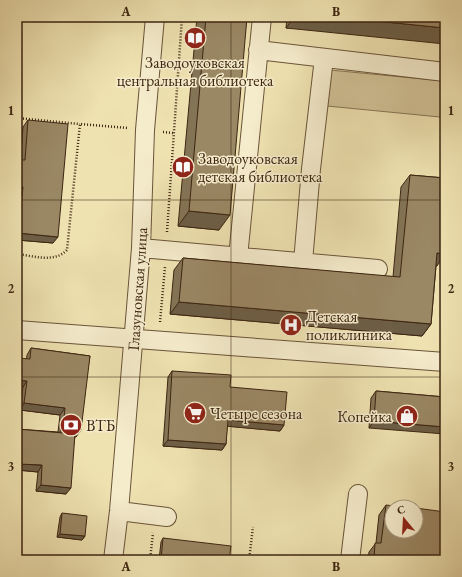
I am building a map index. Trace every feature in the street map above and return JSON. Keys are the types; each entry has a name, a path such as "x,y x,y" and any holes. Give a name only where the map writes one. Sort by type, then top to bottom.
{"street":[{"name":"Глазуновская улица","path":"113,560 120,512 141,248 145,130 155,17"},
{"path":"238,257 262,17"},
{"path":"258,50 445,72"},
{"path":"302,262 324,58"},
{"path":"141,248 378,269"},
{"path":"17,330 445,362"},
{"path":"350,560 358,494"},
{"path":"120,512 161,516"}],"path":[{"path":"159,341 182,17"},
{"path":"17,118 120,128"},
{"path":"17,254 52,258 62,256 67,250 80,124"},
{"path":"150,560 161,516"},
{"path":"249,560 253,526"}],"shaded area":[{"path":"330,70 444,81 440,117 327,106"}],"building":[{"path":"206,17 247,17 230,215 189,211"},
{"path":"336,17 445,17 445,28"},
{"path":"28,120 68,124 58,237 18,233 23,187 17,186 17,160 25,160"},
{"path":"410,175 445,178 445,254 437,253 431,324 179,302 183,258 400,277"},
{"path":"31,348 90,356 81,430 63,428 65,408 24,403 27,381 17,380 17,358 30,359"},
{"path":"172,371 231,375 230,387 287,392 284,425 228,420 226,444 168,440"},
{"name":"Копейка","path":"376,391 445,397 445,427 374,421"},
{"path":"17,429 75,434 71,488 41,485 42,465 17,464"},
{"path":"424,509 445,512 445,560 374,560 375,543 381,543 384,520 384,539 424,539"},
{"path":"62,513 87,516 85,536 60,534"},
{"path":"163,538 231,546 229,560 161,560"}],"place":[{"name":"Заводоуковская центральная библиотека","path":"195,38"},
{"name":"Заводоуковская детская библиотека","path":"183,167"},
{"name":"Детская поликлиника","path":"291,325"},
{"name":"Четыре сезона","path":"195,413"},
{"name":"Копейка","path":"407,416"},
{"name":"ВТБ","path":"71,425"}]}
